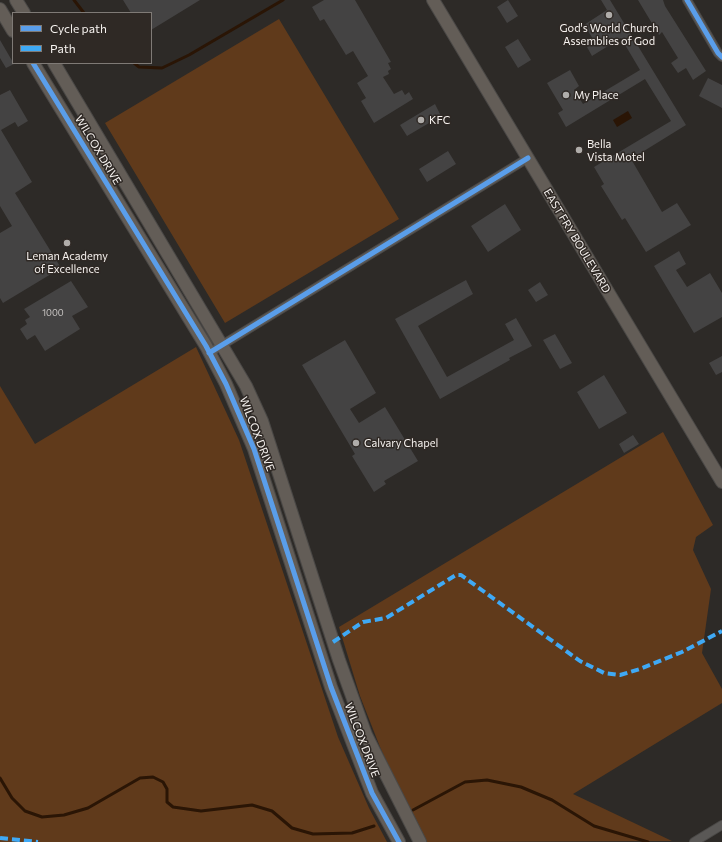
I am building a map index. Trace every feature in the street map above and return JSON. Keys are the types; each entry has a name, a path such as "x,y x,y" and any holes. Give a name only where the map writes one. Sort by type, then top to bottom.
{"street":[{"path":"16,0 23,12"},
{"name":"EAST FRY BOULEVARD","path":"433,0 722,482"},
{"path":"687,0 718,53 722,57"},
{"path":"0,9 12,29"},
{"name":"WILCOX DRIVE","path":"34,64 209,352 235,402 254,449 331,687 372,793 399,842"},
{"name":"WILCOX DRIVE","path":"55,64 223,344 246,386 262,421 339,660 366,735 420,842"},
{"path":"209,352 528,158"},
{"path":"694,842 722,825"}],"shaded area":[{"path":"279,19 399,219 225,323 105,123"},
{"path":"628,111 632,118 617,127 613,120"},
{"path":"196,347 239,440 338,737 369,808 387,842 0,842 0,386 35,444"},
{"path":"663,432 713,525 696,537 693,550 711,589 702,653 722,689 722,703 573,794 672,841 427,842 402,796 380,747 360,696 339,627"}],"building":[{"path":"123,0 200,0 152,29 152,12 130,12"},
{"path":"324,0 355,0 391,62 388,63 391,69 388,71 389,74 383,77 394,94 402,90 405,95 409,92 413,99 374,123 361,101 366,98 357,83 368,76 353,51 346,55 324,19 320,21 312,7"},
{"path":"508,0 518,16 507,23 497,7"},
{"path":"601,0 610,0 686,125 631,159 662,212 677,203 691,225 646,252 625,218 622,220 601,186 604,184 594,167 671,121 645,79 566,127 558,113 563,110 547,83 570,70 579,86 574,90 583,104 640,70 621,38 592,56 587,47 595,42 584,25 607,10"},
{"path":"638,0 663,0 665,6 706,71 693,80 686,68 678,73 671,63 678,58 662,32 659,35"},
{"path":"518,39 531,60 518,68 505,47"},
{"path":"0,40 12,61 12,64 14,64 6,68 0,58"},
{"path":"708,78 722,85 722,108 699,96"},
{"path":"10,90 28,121 18,127 15,122 1,130 32,182 15,193 61,268 3,303 0,298 0,233 12,226 0,206 0,95"},
{"name":"KFC","path":"435,104 441,116 407,136 400,125"},
{"path":"448,151 456,164 427,182 419,169"},
{"path":"505,204 521,230 488,252 471,226"},
{"path":"679,251 686,264 676,270 687,287 710,273 722,293 722,317 694,333 654,266"},
{"path":"466,280 473,294 418,326 447,377 514,340 505,324 516,318 532,346 440,399 395,319"},
{"path":"71,281 88,307 72,316 80,329 45,351 35,335 27,340 20,329 27,324 25,320 30,317 24,309"},
{"path":"540,282 548,295 536,302 528,290"},
{"path":"555,334 572,363 560,369 543,340"},
{"path":"345,340 376,393 350,409 359,423 385,407 418,461 384,481 386,484 374,492 352,456 355,454 302,365"},
{"path":"722,356 722,372 716,375 709,363"},
{"path":"604,375 627,413 599,429 577,392"},
{"path":"633,435 639,444 624,453 619,444"}],"waterway":[{"path":"74,0 83,12"},
{"path":"135,64 139,67 162,68 189,55 283,0"},
{"path":"0,778 12,798 25,811 42,817 64,815 88,808 140,778 153,777 163,782 167,789 167,802 173,807 201,811 252,805 272,811 292,828 313,834 352,833 374,826"},
{"path":"413,810 465,782 487,780 521,787 552,800 594,826 648,842"}],"marked path":[{"path":"333,642 363,622 386,618 456,575 461,575 580,661 604,673 620,675 640,669 682,652 722,631"},
{"path":"0,838 38,842"}],"cycle path":[{"path":"687,0 718,53 722,57"},
{"path":"34,64 206,346 226,384 254,449 331,687 372,793 399,842"},
{"path":"209,353 528,158"}],"place":[{"name":"God's World Church Assemblies of God","path":"609,15"},
{"name":"My Place","path":"566,95"},
{"name":"KFC","path":"421,120"},
{"name":"Bella Vista Motel","path":"579,150"},
{"name":"Leman Academy of Excellence","path":"67,243"},
{"name":"Calvary Chapel","path":"356,443"}]}
